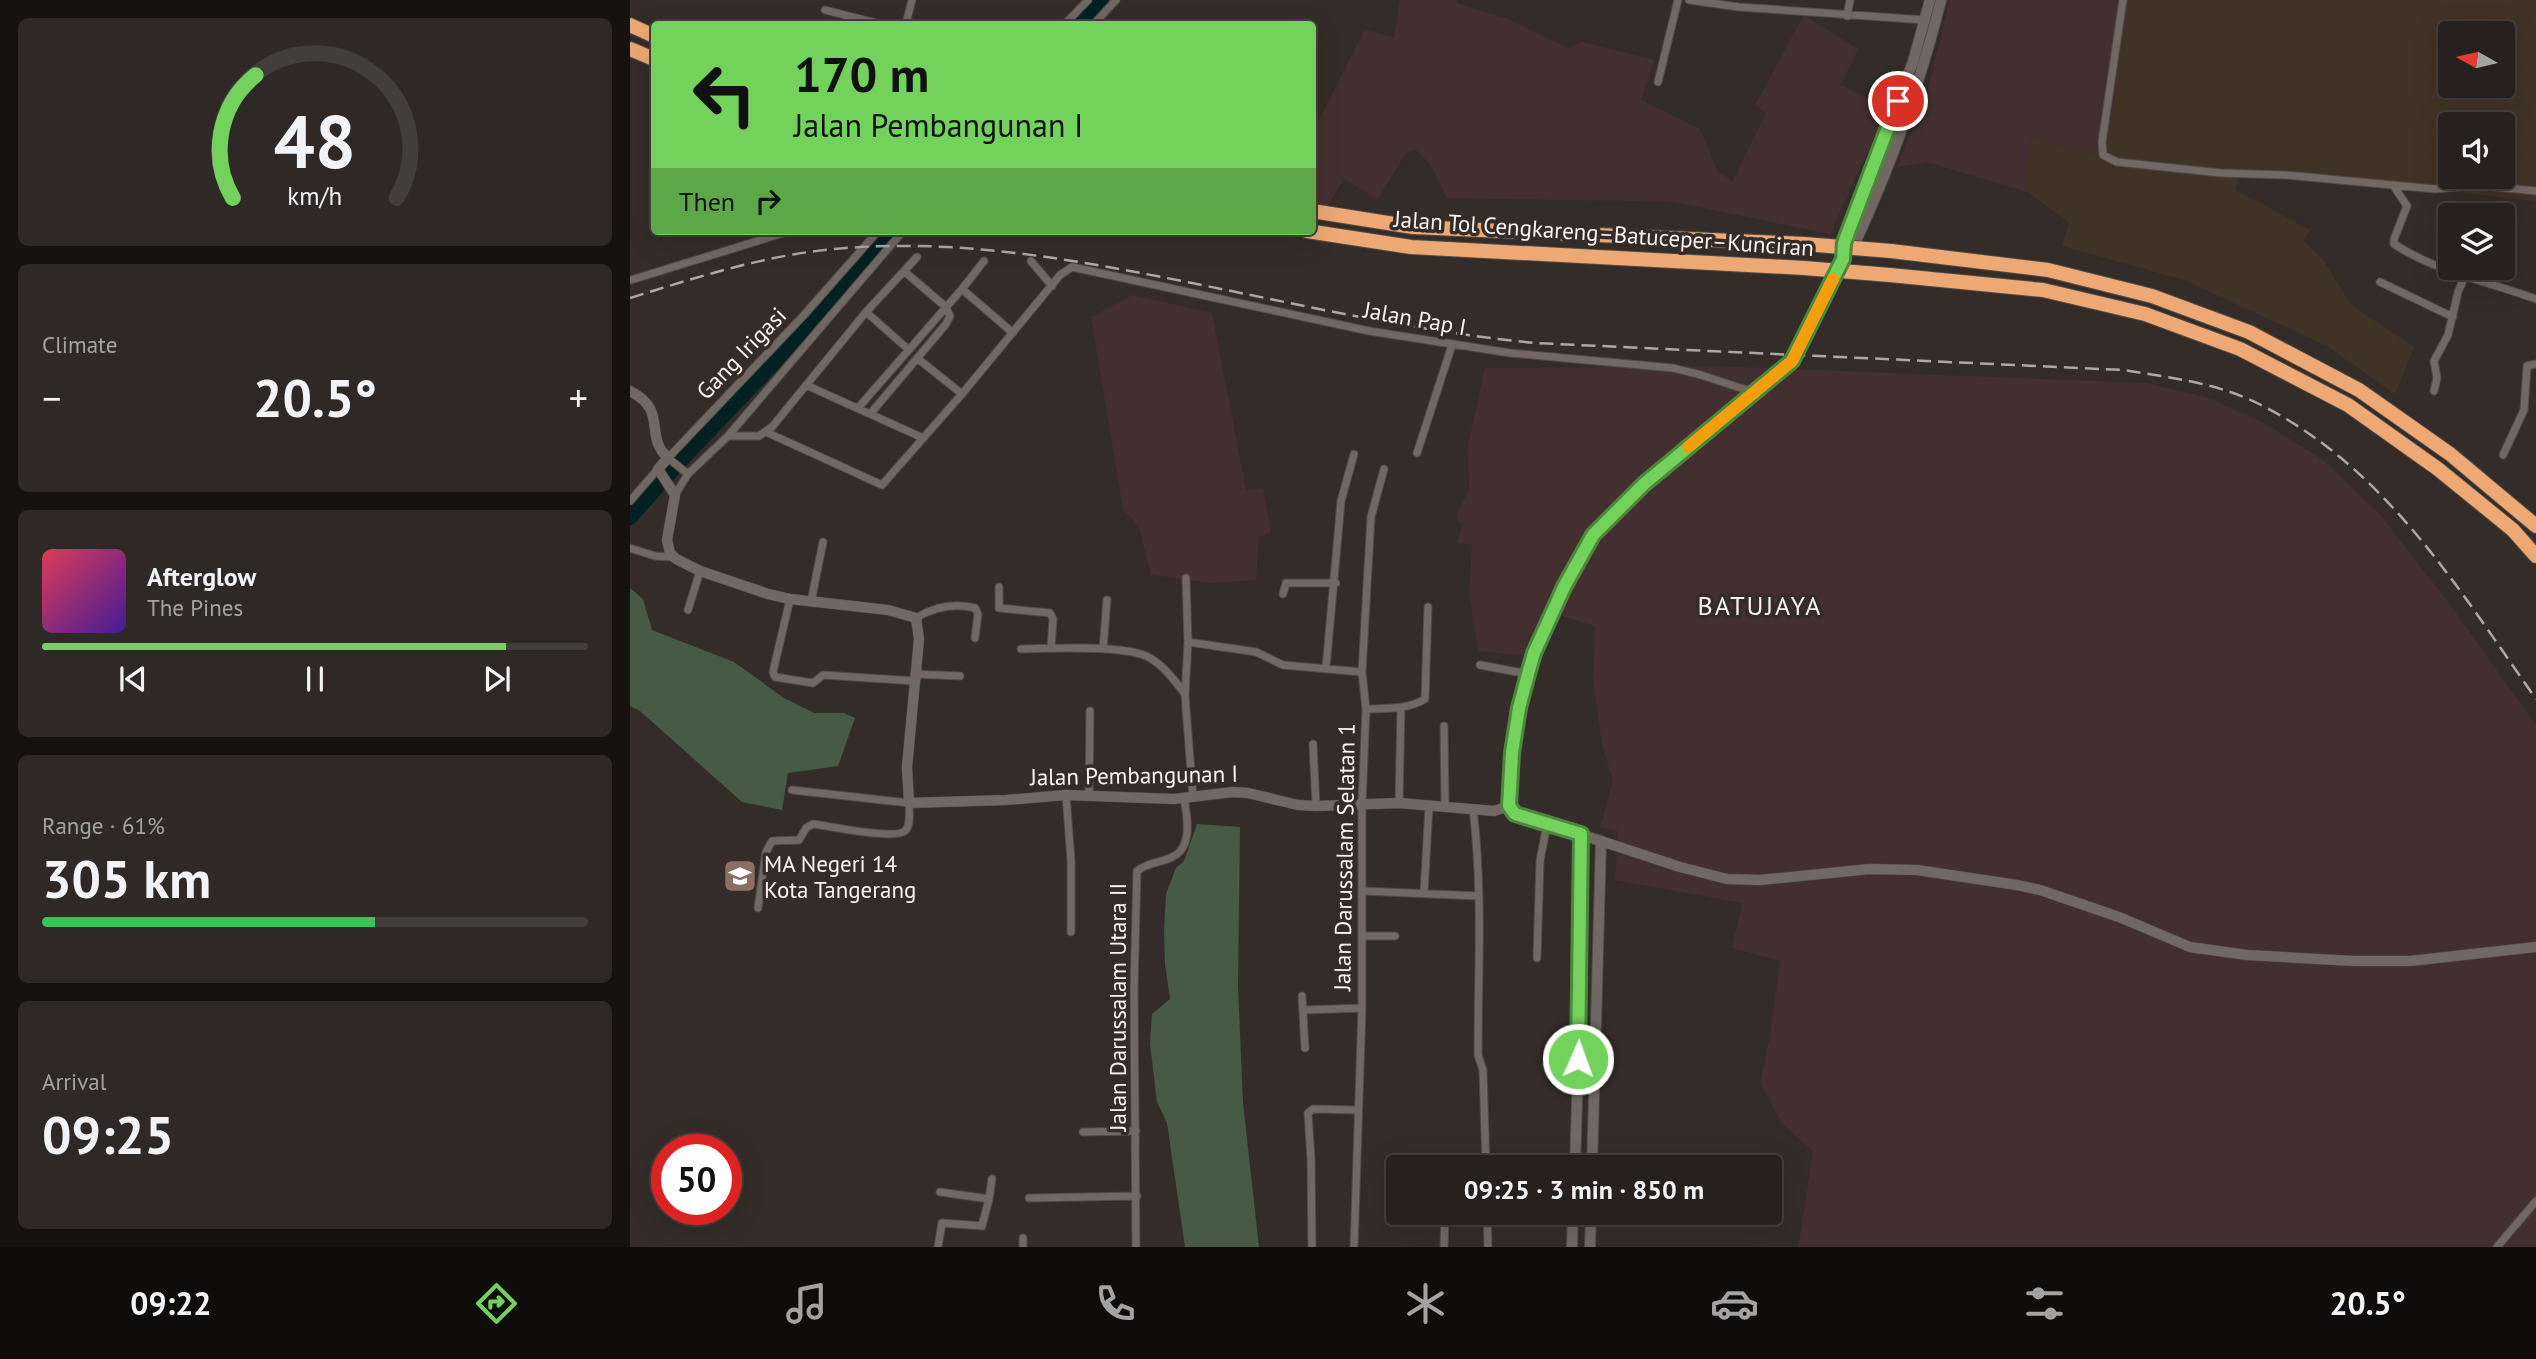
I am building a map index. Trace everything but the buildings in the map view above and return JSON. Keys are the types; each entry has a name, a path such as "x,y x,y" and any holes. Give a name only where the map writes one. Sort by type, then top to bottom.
{"highway":[{"path":"630,25 651,35"},
{"path":"630,49 651,58"},
{"name":"Jalan Tol Cengkareng–Batuceper–Kunciran","path":"1316,212 1413,228 1804,244 1891,251 2048,270 2151,296 2249,332 2359,390 2450,454 2536,526"},
{"name":"Jalan Tol Cengkareng–Batuceper–Kunciran","path":"1316,232 1411,247 1804,268 2043,290 2145,314 2240,349 2348,405 2438,470 2512,530 2536,556"}],"main road":[{"path":"1843,259 1844,243 1874,164 1918,64 1930,0"},
{"path":"1592,1155 1601,841 1515,814 1509,806 1512,753 1519,708 1534,653 1564,587 1593,535 1644,484 1792,361 1843,259 1854,247 1887,170 1918,64 1941,0"},
{"path":"1874,164 1887,170"},
{"path":"1575,1155 1581,834"},
{"path":"1572,1247 1573,1225"},
{"path":"1590,1247 1591,1225"}],"street":[{"path":"907,21 912,0"},
{"path":"1068,21 1088,0"},
{"path":"1097,21 1116,0"},
{"path":"1658,82 1678,0"},
{"path":"1689,0 1738,7 1925,20"},
{"path":"1847,16 1850,0"},
{"path":"2123,0 2102,142 2103,155 2117,162 2435,189 2477,185 2536,191"},
{"path":"825,10 868,21"},
{"path":"2393,185 2407,206 2394,239 2395,244 2406,252 2438,265"},
{"path":"631,280 777,235"},
{"name":"Gang Irigasi","path":"630,501 804,315 874,235"},
{"path":"673,557 667,547 667,540 675,495 688,474 728,436 900,235"},
{"path":"728,436 759,436 766,432 866,312 917,257"},
{"path":"858,408 984,261"},
{"path":"766,432 881,485 962,394 1052,285 1031,261"},
{"name":"Jalan Pap I","path":"1052,285 1072,267 1369,331 1452,345 1673,368 1701,374 1753,392"},
{"path":"871,413 949,319 946,307 905,272"},
{"path":"2434,391 2437,378 2434,361 2448,335 2463,280"},
{"path":"2477,280 2536,299"},
{"path":"2380,282 2453,317"},
{"path":"962,289 1013,332"},
{"path":"866,312 909,350"},
{"path":"1417,453 1452,345"},
{"path":"917,358 962,394"},
{"path":"2503,455 2524,410 2526,366 2536,364"},
{"path":"806,385 923,438"},
{"path":"630,391 649,405 653,412 658,447 688,474"},
{"path":"1326,668 1342,501 1354,454"},
{"name":"Jalan Darussalam Selatan 1","path":"1353,1247 1362,1008 1366,709 1362,671 1371,517 1384,469"},
{"path":"659,470 675,495"},
{"path":"811,602 823,542"},
{"path":"630,548 656,556 673,557 701,571 750,589 790,599 888,610 916,618 944,607 971,607 978,611 975,638"},
{"path":"688,610 701,571"},
{"path":"1186,578 1188,642 1185,695 1189,797"},
{"path":"1283,594 1286,583 1336,583"},
{"path":"999,587 999,608 1050,612 1053,619 1051,648"},
{"path":"790,599 773,672 775,677 813,683 823,675 960,676"},
{"path":"1103,649 1107,600"},
{"path":"1366,709 1401,708 1425,699 1428,607"},
{"path":"758,908 766,852 770,842 799,840 806,828 813,824 887,835 901,834 906,830 909,803 907,767 919,639 916,618"},
{"path":"1188,642 1256,652 1283,665 1362,671"},
{"path":"1021,649 1103,649 1146,655 1158,663 1185,695"},
{"path":"1480,665 1528,674"},
{"path":"1399,803 1401,708"},
{"path":"1088,795 1090,710"},
{"path":"1444,726 1445,807"},
{"path":"1312,744 1316,806"},
{"path":"792,790 844,798 909,803"},
{"name":"Jalan Pembangunan I","path":"909,803 1066,795 1156,799 1233,792 1316,806 1399,803 1494,811 1509,806"},
{"path":"1066,795 1071,860 1070,932"},
{"name":"Jalan Darussalam Utara II","path":"1136,1247 1134,989 1137,871 1175,856 1184,845 1189,797"},
{"path":"1424,893 1429,806"},
{"path":"1473,809 1478,896 1478,1055 1483,1070 1486,1155"},
{"path":"1537,958 1540,862 1547,824"},
{"path":"1601,841 1727,880 1760,880 1870,869 1917,870 2017,885 2040,890 2119,917 2190,947 2248,955 2410,961 2536,947"},
{"path":"1363,891 1478,896"},
{"path":"1363,936 1395,936"},
{"path":"1302,996 1305,1048"},
{"path":"1303,1010 1362,1008"},
{"path":"1311,1247 1308,1113 1313,1109 1357,1110"},
{"path":"1083,1132 1136,1131"},
{"path":"938,1247 942,1223 982,1226 992,1179"},
{"path":"940,1192 989,1199"},
{"path":"1029,1198 1137,1196"},
{"path":"2497,1247 2536,1201"},
{"path":"1444,1247 1445,1225"},
{"path":"1488,1225 1489,1247"},
{"path":"1023,1238 1023,1247"}],"shaded area":[{"path":"1400,0 1457,0 1457,3 1511,20 1568,48 1582,42 1654,60 1641,100 1700,129 1718,172 1733,181 1766,113 1755,105 1804,15 1858,49 1840,85 1888,107 1830,234 1673,202 1447,198 1430,164 1415,149 1406,153 1378,199 1344,179 1321,217 1316,213 1316,126 1365,29 1394,38"},
{"path":"1950,0 2130,0 2106,158 2031,136 2027,192 1927,162 1897,167 1927,92"},
{"path":"2130,0 2536,0 2536,201 2363,182 2239,173 2236,190 2310,230 2303,241 2322,258 2351,305 2414,347 2395,394 2327,346 2184,280 2062,246 2069,222 2027,192 2031,136 2105,158"},
{"path":"1133,295 1212,313 1246,490 1263,488 1271,532 1259,537 1256,580 1212,583 1151,575 1139,527 1123,509 1091,317"},
{"path":"1716,366 2147,383 2209,398 2266,424 2326,462 2381,516 2448,602 2536,725 2536,1247 1798,1247 1813,1151 1782,1124 1760,1082 1770,1036 1780,961 1732,948 1742,903 1615,880 1618,831 1600,827 1613,781 1602,744 1593,681 1595,626 1555,614 1532,656 1478,651 1469,593 1472,545 1457,543 1463,524 1455,518 1469,490 1468,445 1485,368"}],"green space":[{"path":"630,588 643,599 652,630 734,662 784,698 814,713 844,713 855,718 838,766 788,773 782,810 742,802 640,711 630,706"},
{"path":"1197,824 1240,827 1238,986 1243,1103 1259,1247 1185,1247 1167,1123 1157,1102 1150,1044 1152,1014 1170,999 1165,964 1166,894 1176,868 1184,861"}],"waterway":[{"path":"1082,21 1101,0"},
{"path":"630,517 774,362 885,235"}],"railway":[{"path":"630,298 737,267 791,255 846,248 934,246 1063,259 1406,325 1535,343 2123,370 2192,382 2242,396 2302,429 2343,460 2381,495 2447,573 2536,699"}],"slow traffic":[{"path":"1688,447 1792,361 1833,279"}],"place":[{"name":"MA Negeri 14 Kota Tangerang","path":"740,876"}],"district":[{"name":"BATUJAYA","path":"1760,605"}],"route":[{"path":"1578,1059 1581,834 1515,814 1509,806 1512,753 1519,708 1534,653 1564,587 1593,535 1644,484 1792,361 1843,259 1844,243 1898,101"}]}
